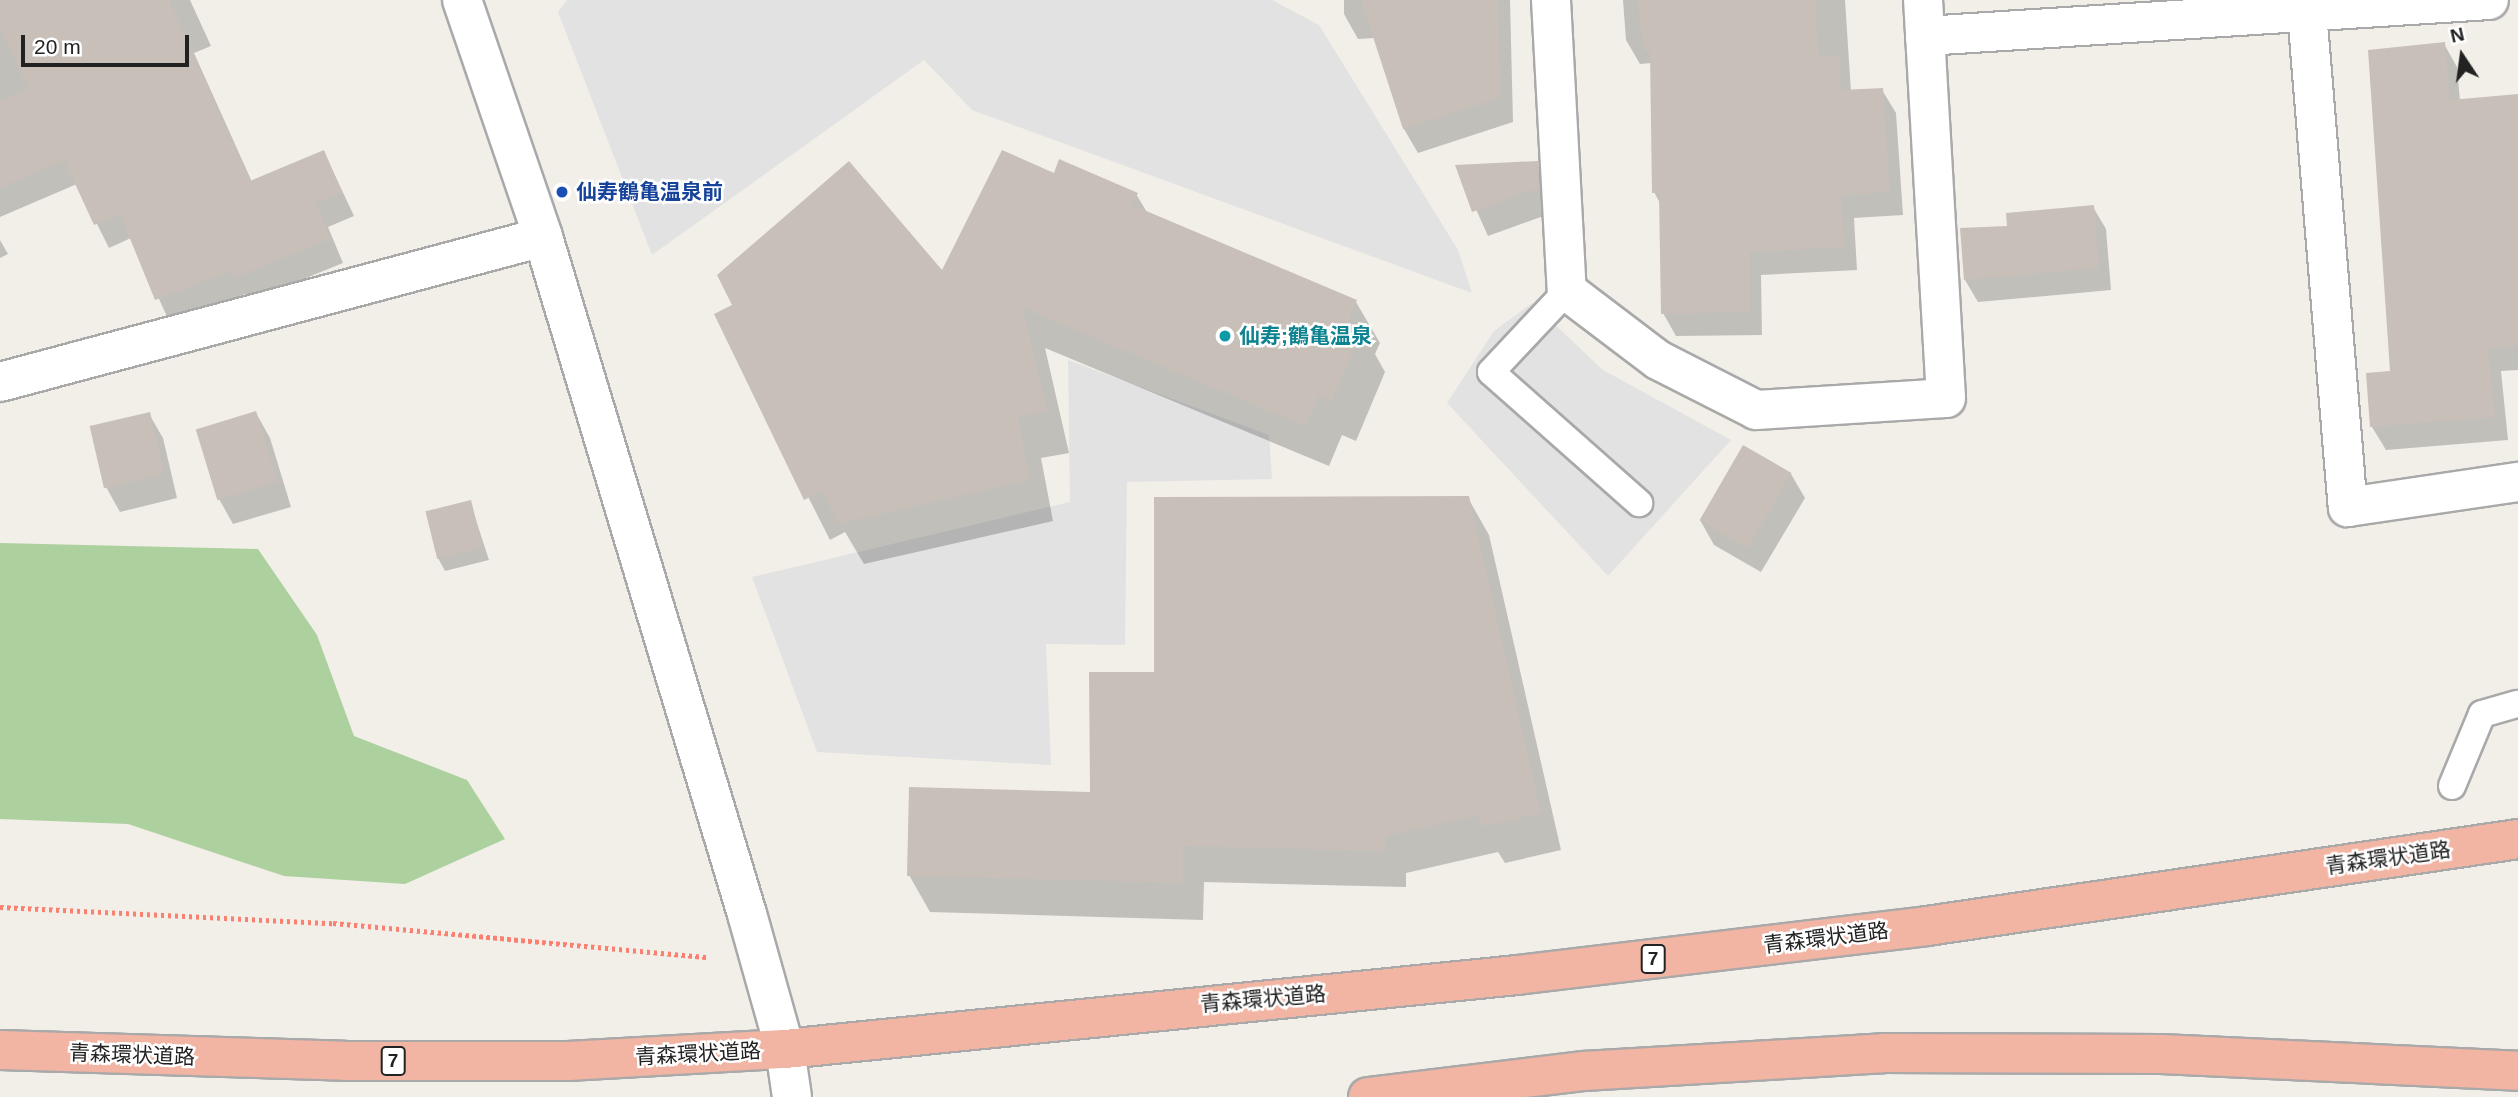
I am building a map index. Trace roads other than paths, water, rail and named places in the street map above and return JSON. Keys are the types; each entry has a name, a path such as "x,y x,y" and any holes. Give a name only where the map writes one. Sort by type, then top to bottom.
{"highway":[{"name":"青森環状道路","path":"0,1050 345,1061 568,1061 785,1049 1517,975 1927,926 2518,839"},
{"path":"1368,1097 1584,1071 1883,1053 2161,1054 2518,1071"}],"street":[{"path":"462,0 543,237 761,962 785,1049 792,1097"},
{"path":"1551,0 1567,291 1658,360 1756,410 1946,398 1924,18 2307,12 2489,0"},
{"path":"2307,12 2348,507 2518,482"},
{"path":"0,382 543,237"}],"lane":[{"path":"1567,291 1491,372 1639,503"},
{"path":"2452,786 2482,714 2518,704"}],"place":[{"name":"仙寿鶴亀温泉前","path":"562,192"},
{"name":"仙寿;鶴亀温泉","path":"1225,336"}]}
